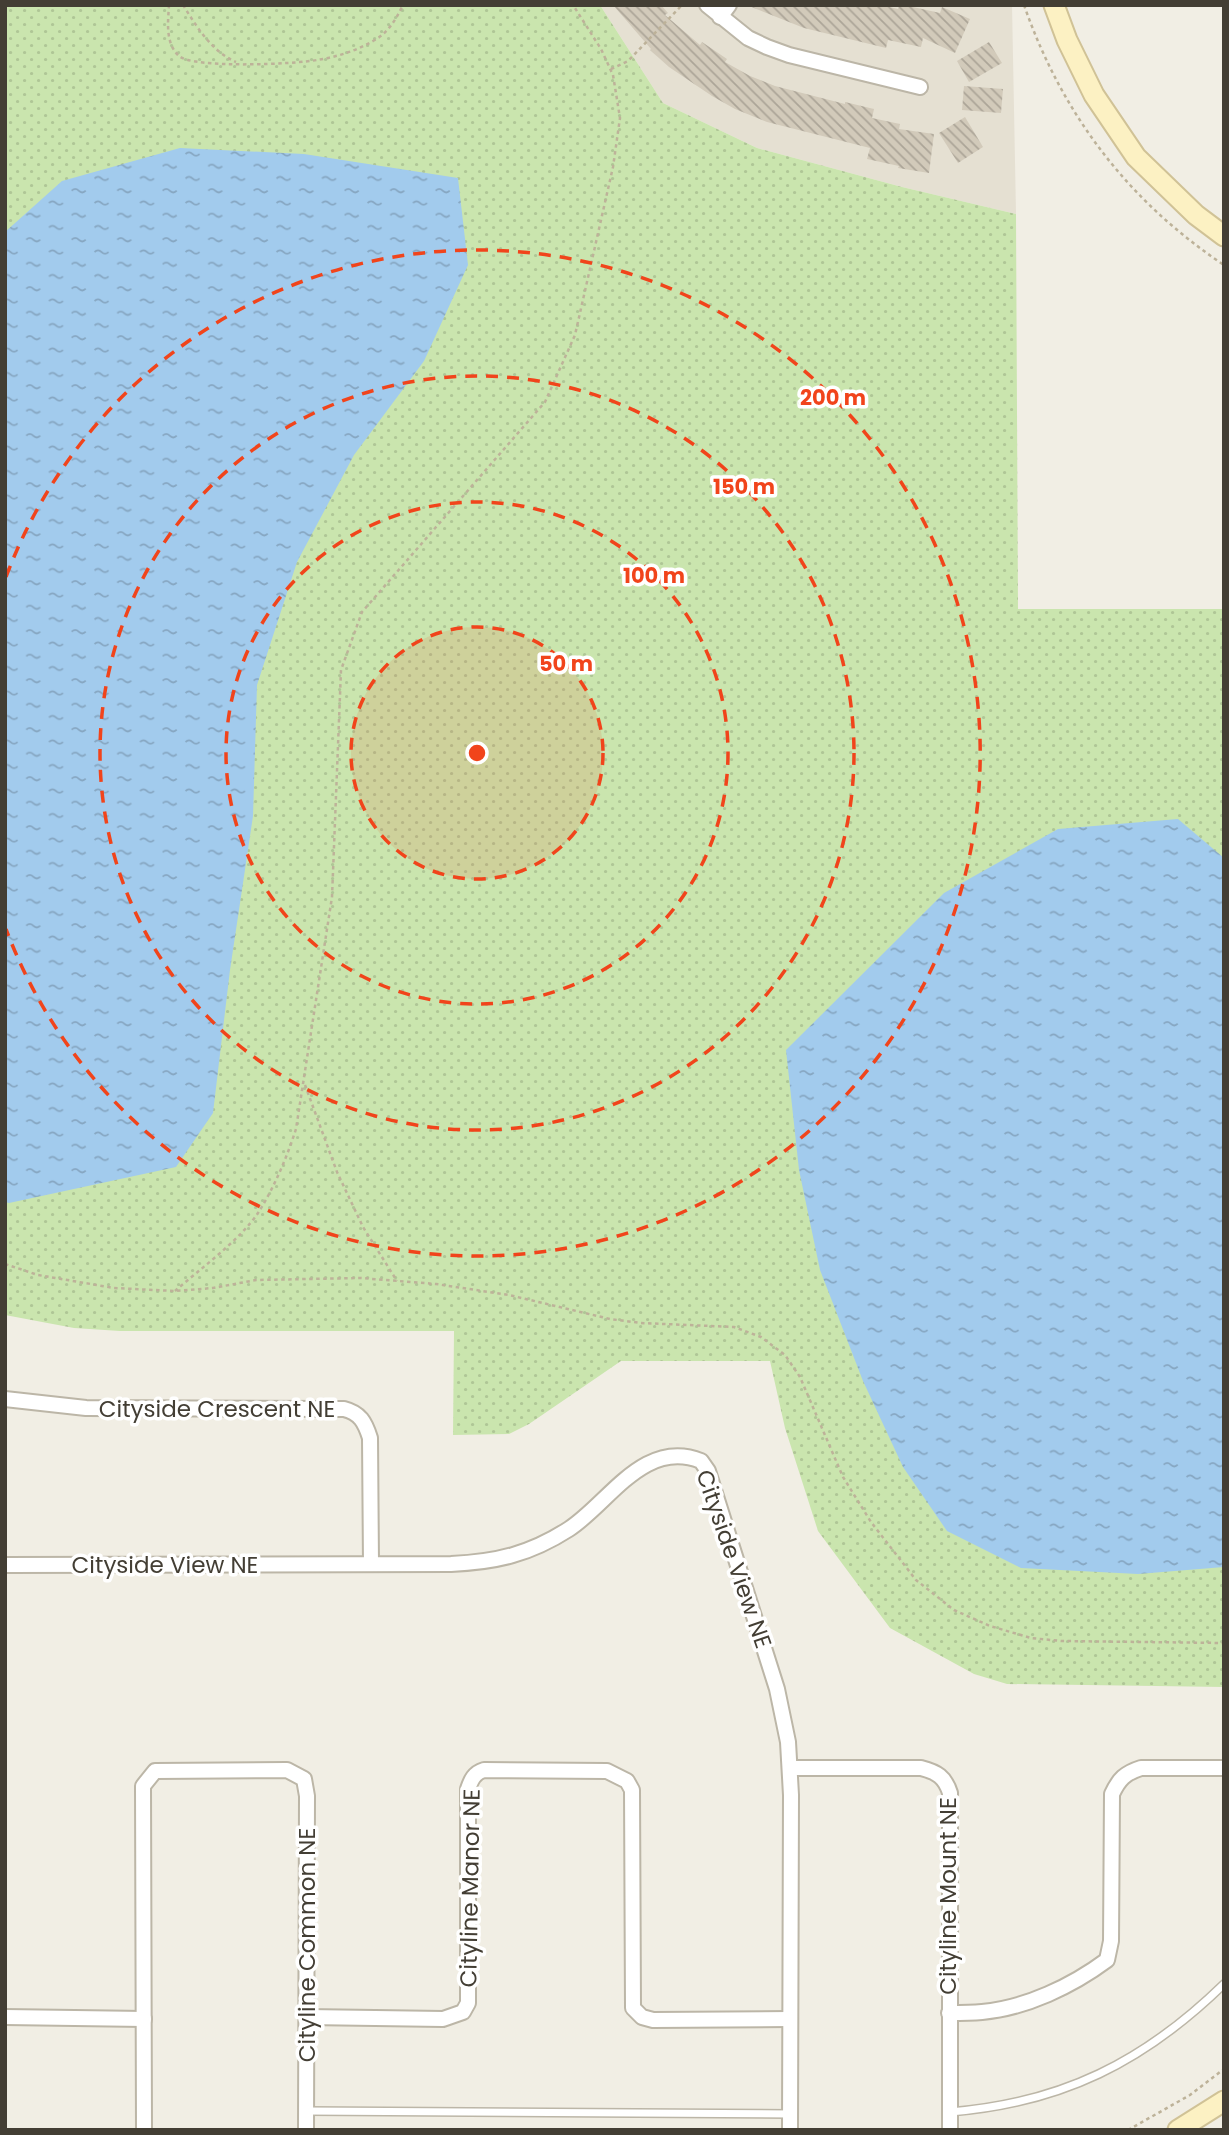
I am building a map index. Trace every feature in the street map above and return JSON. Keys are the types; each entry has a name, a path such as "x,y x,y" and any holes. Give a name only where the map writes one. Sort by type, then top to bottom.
{"street":[{"path":"707,5 724,11 748,38 789,55 920,87"},
{"path":"1054,5 1067,40 1094,95 1136,157 1196,215 1224,236"},
{"name":"Cityside Crescent NE","path":"5,1399 86,1408 353,1411 366,1425 370,1438 371,1564"},
{"name":"Cityside View NE","path":"5,1565 451,1564 504,1559 524,1552 572,1527 628,1475 659,1460 680,1456 701,1461 708,1471 772,1669 788,1742 790,2130"},
{"name":"Cityline Mount NE","path":"790,1768 921,1768 941,1776 946,1783 950,1793 950,2130"},
{"path":"949,2013 983,2012 1016,2005 1048,1994 1107,1960 1111,1941 1112,1794 1117,1782 1129,1772 1141,1768 1224,1768"},
{"name":"Cityline Common NE","path":"144,2019 143,1786 155,1771 287,1770 304,1779 307,1785 306,2130"},
{"name":"Cityline Manor NE","path":"307,2017 443,2019 463,2012 468,2003 468,1803 471,1780 474,1775 484,1770 607,1771 626,1781 632,1790 633,2008 642,2017 653,2020 790,2019"},
{"path":"5,2017 144,2019 144,2130"},
{"path":"1178,2130 1224,2101"}],"lane":[{"path":"950,2112 1016,2104 1054,2093 1103,2073 1172,2030 1224,1984"},
{"path":"305,2111 790,2114"}],"path":[{"path":"169,5 168,32 176,53 193,62 239,63 302,62 340,55 387,32 403,5"},
{"path":"183,5 212,46 226,58 239,63"},
{"path":"175,1292 234,1239 257,1214 288,1152 296,1129 332,897 341,670 362,612 545,402 575,335 618,141 620,118 618,93 611,69 573,5"},
{"path":"611,69 628,61 682,5"},
{"path":"304,1083 337,1172 363,1227 397,1281"},
{"path":"5,1264 38,1275 114,1288 175,1292 256,1280 361,1278 436,1284 509,1295 610,1319 734,1327 761,1337 785,1355 800,1377 843,1477 871,1522 916,1580 954,1610 990,1626 1031,1638 1061,1641 1224,1643"},
{"path":"1128,2130 1190,2095 1224,2069"}],"shaded area":[{"path":"600,5 1012,5 1016,214 757,148 663,103"}],"green space":[{"path":"5,5 600,5 663,103 757,148 1016,214 1018,609 1224,609 1224,1687 1007,1684 974,1674 890,1628 818,1531 785,1428 770,1361 621,1361 529,1424 509,1434 453,1435 454,1331 120,1331 74,1328 5,1315"}],"water":[{"path":"180,148 304,154 458,178 468,265 424,361 354,455 297,562 257,685 253,816 230,970 213,1113 176,1167 9,1203 5,1202 5,232 62,181"},
{"path":"1178,819 1224,858 1224,1567 1138,1574 1021,1568 947,1531 903,1467 863,1381 820,1270 799,1170 786,1050 944,893 1058,829"}],"building":[{"path":"613,5 661,5 668,13 665,15 700,45 702,42 727,59 725,62 750,76 775,86 874,109 872,118 900,124 899,129 934,134 929,173 867,159 870,148 767,122 735,109 669,67 650,50"},
{"path":"881,5 898,9 899,5 904,5 940,13 942,7 970,19 955,53 923,38 921,47 888,40 886,48 804,28 749,6"},
{"path":"989,42 1002,63 969,82 957,61"},
{"path":"964,86 1003,89 1001,113 962,110"},
{"path":"965,117 983,147 958,163 939,133"}]}
